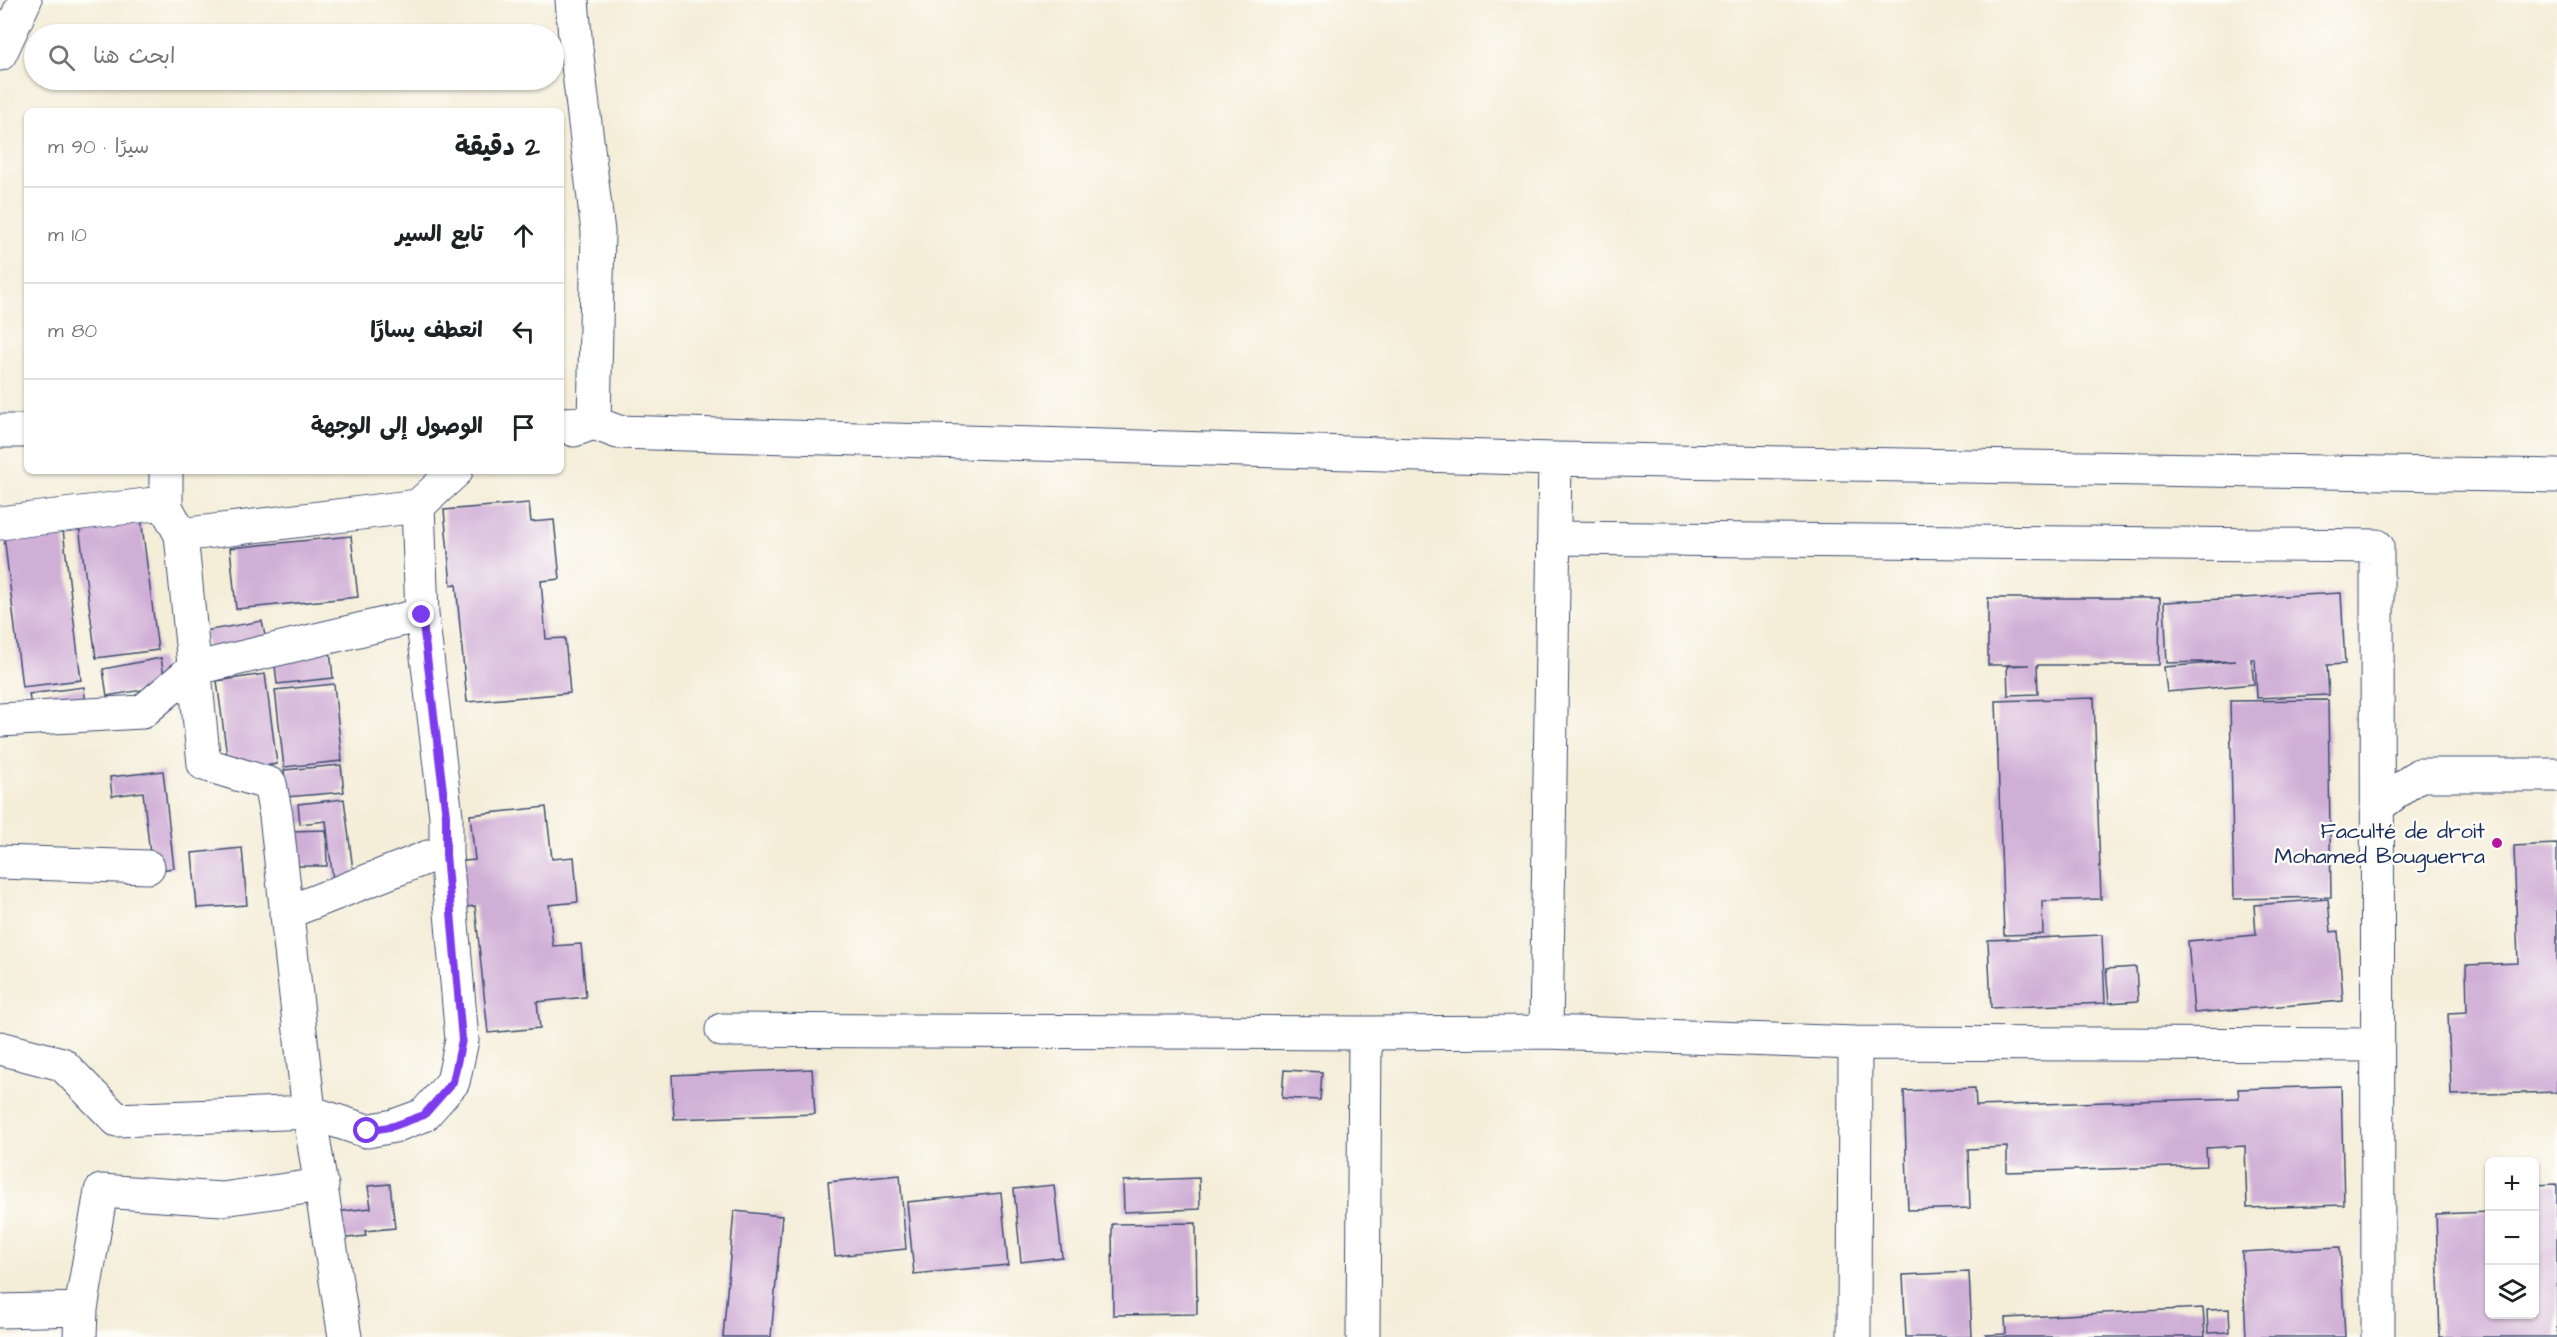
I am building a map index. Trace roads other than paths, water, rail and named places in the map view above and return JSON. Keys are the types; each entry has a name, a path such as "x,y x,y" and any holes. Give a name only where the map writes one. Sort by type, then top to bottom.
{"street":[{"path":"0,54 25,0"},
{"path":"572,0 598,232 594,423"},
{"path":"564,434 594,423"},
{"path":"564,424 594,423 618,432 1555,459 2557,476"},
{"path":"0,431 24,431"},
{"path":"1546,1032 1555,459"},
{"path":"166,474 204,764 270,784 276,816 309,1112 345,1337"},
{"path":"0,524 154,504 173,521 418,506 453,474"},
{"path":"0,1047 62,1064 117,1120 309,1112 367,1131 394,1126 424,1115 453,1082 462,1040 446,854 446,816 422,615 418,506"},
{"path":"1555,538 2376,546 2378,1337"},
{"path":"0,720 142,712 193,669 422,615"},
{"path":"2377,807 2419,775 2557,775"},
{"path":"286,913 428,857 446,854"},
{"path":"0,862 148,867"},
{"path":"722,1030 1546,1032 1855,1043 2377,1045"},
{"path":"1363,1337 1365,1033"},
{"path":"1854,1337 1855,1043"},
{"path":"0,1311 81,1323 101,1191 222,1199 322,1185"}],"place":[{"name":"Faculté de droit Mohamed Bouguerra","path":"2497,843"}]}
